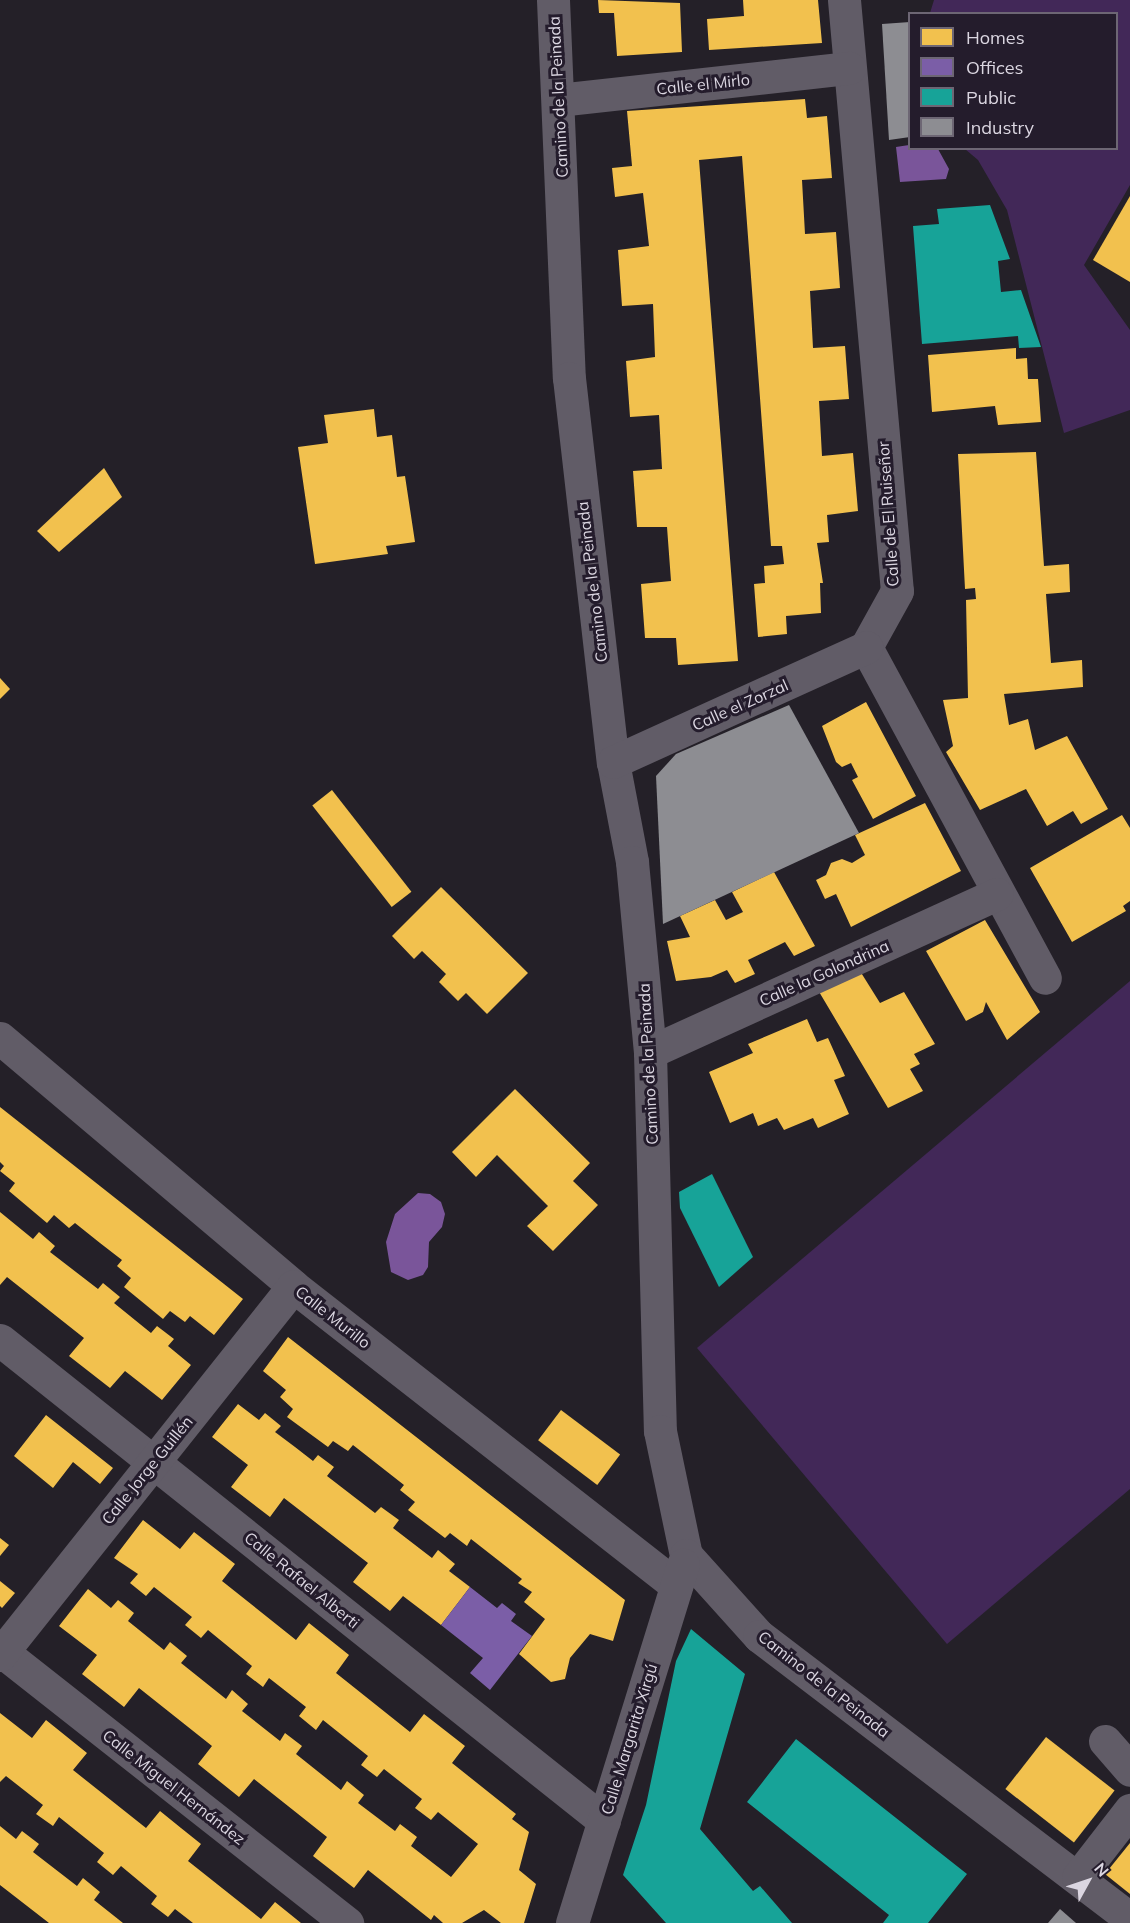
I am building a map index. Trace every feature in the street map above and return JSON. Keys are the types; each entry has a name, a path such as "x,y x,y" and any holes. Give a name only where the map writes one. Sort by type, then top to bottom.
{"street":[{"name":"Camino de la Peinada","path":"553,0 569,378 613,762 632,862 650,1052 660,1431 681,1570 759,1636 1078,1877 1130,1919"},
{"name":"Calle de El Ruiseñor","path":"844,0 897,591 866,647"},
{"name":"Calle el Mirlo","path":"558,100 849,68"},
{"name":"Calle el Zorzal","path":"613,762 866,647"},
{"path":"866,647 997,894 1045,978"},
{"name":"Calle la Golondrina","path":"650,1052 997,894"},
{"name":"Calle Murillo","path":"0,1038 293,1286 681,1570"},
{"name":"Calle Jorge Guillén","path":"1,1652 293,1286"},
{"name":"Calle Rafael Alberti","path":"0,1340 604,1821"},
{"name":"Calle Margarita Xirgú","path":"572,1923 681,1570"},
{"name":"Calle Miguel Hernández","path":"1,1652 347,1923"},
{"path":"1105,1741 1130,1770"},
{"path":"1078,1877 1130,1810"}],"shaded area":[{"path":"934,0 1130,0 1130,185 1084,265 1130,330 1130,410 1064,433 1007,210 978,160 966,150 1118,150 1118,12 930,12"},
{"path":"908,145 908,150 939,150 949,169 946,179 900,182 896,147"},
{"path":"1130,981 1130,1489 947,1644 697,1348"},
{"path":"418,1193 430,1194 441,1202 445,1214 442,1227 429,1242 428,1267 423,1275 408,1280 391,1272 386,1242 395,1214"}],"building: Homes":[{"path":"598,0 680,3 682,52 617,56 614,13 599,13"},
{"path":"743,0 818,0 822,43 709,50 707,19 744,16"},
{"path":"805,99 807,118 827,116 832,178 802,180 805,234 836,232 840,288 810,291 813,348 845,346 849,399 819,401 822,456 853,453 858,511 827,515 829,542 817,543 823,583 820,583 821,613 786,616 787,634 758,637 754,584 765,583 764,566 784,564 782,546 771,546 742,156 699,160 738,661 678,665 676,638 645,638 641,584 671,581 667,527 637,527 633,471 662,469 659,415 630,417 626,361 655,357 653,304 622,306 618,250 649,246 643,193 615,197 612,168 632,166 627,111"},
{"path":"1130,196 1130,282 1093,260"},
{"path":"1016,348 1016,359 1027,358 1028,379 1038,379 1041,422 998,425 995,406 932,412 928,355"},
{"path":"374,409 377,437 392,435 397,477 405,476 415,542 386,546 388,554 315,564 298,447 328,443 324,415"},
{"path":"1036,452 1044,566 1069,564 1070,592 1046,594 1051,663 1082,660 1083,687 1004,694 1009,725 1028,719 1035,750 1067,736 1108,809 1081,824 1073,811 1047,826 1026,789 980,810 946,752 953,746 943,700 968,698 966,600 976,599 975,588 965,589 958,454"},
{"path":"104,468 122,497 59,552 37,531"},
{"path":"0,678 10,689 0,699"},
{"path":"866,702 916,796 873,819 852,780 858,777 851,763 842,767 836,762 822,726"},
{"path":"332,790 411,892 392,907 312,805"},
{"path":"925,803 961,871 851,927 836,894 825,899 816,880 826,875 831,863 842,859 852,863 865,855 855,835"},
{"path":"1122,815 1130,828 1130,901 1123,906 1126,911 1072,942 1030,868"},
{"path":"774,872 815,946 794,956 785,942 748,960 755,974 735,983 727,970 711,977 676,981 667,941 690,937 680,916 715,900 726,920 743,912 732,892"},
{"path":"441,887 528,973 487,1014 466,993 458,1001 439,982 446,974 422,951 414,959 392,936"},
{"path":"985,920 1040,1012 1007,1040 986,1002 983,1012 966,1021 926,951"},
{"path":"860,971 880,1003 904,992 935,1044 914,1054 920,1064 910,1069 923,1091 888,1108 818,990"},
{"path":"807,1019 817,1042 828,1038 845,1076 834,1080 849,1114 818,1128 813,1118 784,1130 777,1118 758,1126 753,1113 730,1123 709,1072 753,1053 748,1044"},
{"path":"515,1089 590,1163 573,1181 598,1205 553,1251 527,1226 548,1206 497,1155 476,1177 452,1152"},
{"path":"0,1107 243,1299 214,1335 190,1316 185,1322 170,1311 163,1319 124,1287 131,1278 117,1266 122,1260 75,1223 69,1228 54,1215 47,1223 9,1191 15,1183 0,1171 4,1166 0,1162"},
{"path":"0,1212 33,1239 39,1232 55,1246 50,1252 98,1289 103,1283 120,1297 114,1303 151,1333 157,1326 174,1339 168,1346 191,1365 162,1400 125,1371 110,1388 69,1356 84,1338 7,1277 0,1285"},
{"path":"288,1337 625,1600 613,1641 590,1634 570,1658 565,1679 551,1682 519,1654 545,1619 524,1602 532,1592 518,1583 522,1579 471,1539 467,1546 450,1533 445,1538 408,1510 415,1502 400,1490 404,1485 353,1445 348,1451 333,1441 328,1447 287,1417 293,1409 280,1397 286,1390 263,1371"},
{"path":"238,1404 259,1420 265,1413 281,1426 275,1432 313,1461 318,1455 334,1467 327,1476 375,1513 381,1507 399,1520 393,1528 432,1558 438,1550 455,1564 449,1571 470,1587 441,1625 403,1596 390,1611 353,1582 368,1563 284,1498 270,1517 231,1487 248,1465 212,1437"},
{"path":"561,1410 620,1455 597,1485 538,1440"},
{"path":"46,1415 113,1468 100,1484 73,1462 53,1488 14,1456"},
{"path":"143,1520 180,1549 194,1532 235,1564 222,1581 296,1640 309,1623 349,1655 336,1673 410,1732 424,1714 465,1746 452,1763 516,1814 512,1819 529,1832 519,1870 536,1884 524,1923 501,1923 484,1910 462,1923 443,1923 434,1915 431,1920 368,1870 354,1888 313,1856 327,1837 254,1779 239,1797 198,1764 212,1746 139,1688 124,1707 82,1674 97,1655 59,1626 88,1589 111,1608 118,1600 134,1613 128,1621 164,1650 170,1642 187,1656 181,1663 226,1699 232,1690 248,1704 242,1711 280,1741 285,1733 302,1746 296,1754 341,1790 347,1781 364,1795 358,1803 395,1831 400,1824 417,1837 411,1846 451,1877 478,1844 438,1812 431,1820 415,1808 422,1799 384,1769 377,1777 361,1765 368,1756 323,1720 316,1730 299,1716 306,1707 269,1678 263,1687 246,1674 252,1666 208,1630 201,1638 185,1625 192,1617 154,1587 146,1596 130,1583 138,1574 114,1558"},
{"path":"0,1538 9,1545 0,1556"},
{"path":"0,1581 15,1593 2,1608 0,1606"},
{"path":"0,1713 32,1738 46,1720 87,1753 73,1770 146,1828 160,1811 201,1844 188,1861 261,1919 275,1902 301,1923 193,1923 175,1909 168,1917 151,1904 157,1896 121,1866 113,1875 97,1862 104,1853 59,1817 53,1826 36,1814 43,1805 6,1776 0,1782"},
{"path":"1046,1737 1115,1791 1074,1843 1005,1789"},
{"path":"0,1826 16,1839 22,1831 39,1844 33,1852 77,1886 83,1878 100,1892 94,1900 123,1923 49,1923 0,1885"},
{"path":"1130,1843 1130,1894 1105,1874"}],"building: Offices":[{"path":"470,1587 497,1608 502,1603 516,1614 511,1621 532,1636 490,1690 470,1673 483,1658 441,1625"}],"building: Public":[{"path":"990,205 1010,259 998,261 1001,292 1021,290 1041,347 1019,348 1018,336 922,344 913,226 939,224 937,209"},
{"path":"712,1174 753,1257 719,1287 680,1208 679,1192"},
{"path":"691,1629 745,1674 700,1829 753,1891 760,1886 792,1923 666,1923 623,1875 646,1805 676,1661"},
{"path":"796,1739 967,1874 928,1923 883,1923 889,1915 747,1802"}],"building: Industry":[{"path":"908,22 908,137 889,140 882,24"},
{"path":"789,705 859,833 663,924 656,776 676,754"},
{"path":"1060,1909 1076,1923 1048,1923"}]}
